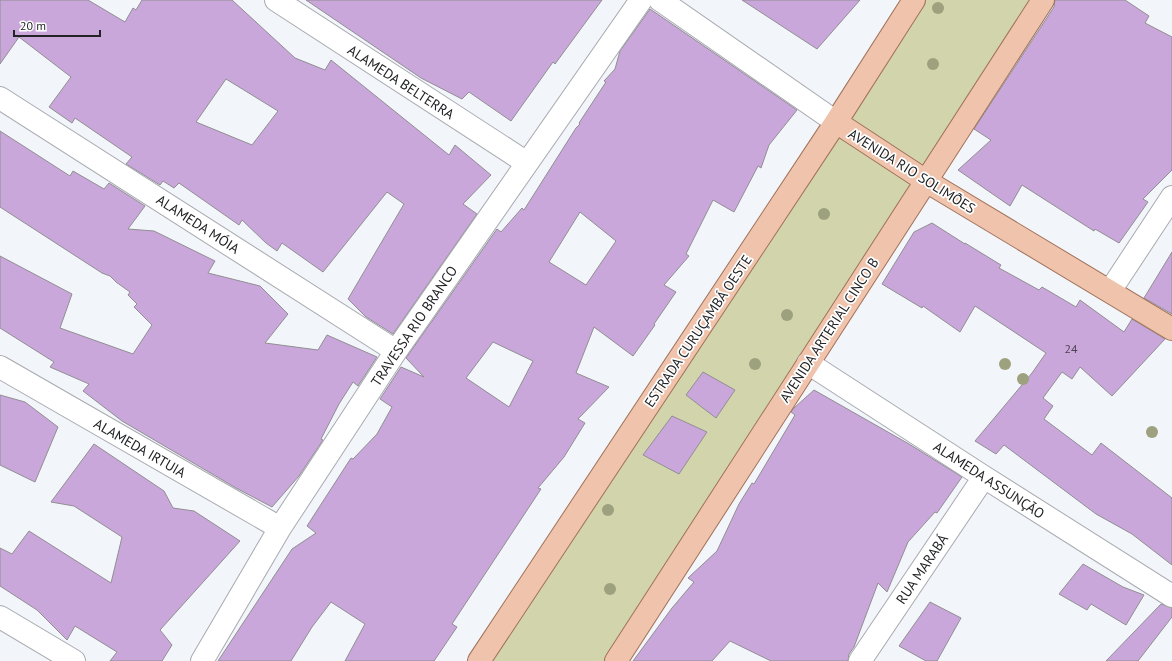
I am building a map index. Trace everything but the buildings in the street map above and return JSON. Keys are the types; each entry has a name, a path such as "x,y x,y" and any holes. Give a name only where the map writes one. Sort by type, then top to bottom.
{"main road":[{"name":"ESTRADA CURUÇAMBÁ OESTE","path":"479,661 836,122 914,0"},
{"name":"AVENIDA ARTERIAL CINCO B","path":"616,661 1043,0"},
{"name":"AVENIDA RIO SOLIMÕES","path":"836,122 926,181 1172,329"}],"street":[{"name":"ALAMEDA BELTERRA","path":"276,0 527,163"},
{"name":"TRAVESSA RIO BRANCO","path":"202,661 280,528 396,351 640,0"},
{"name":"AVENIDA RIO SOLIMÕES","path":"660,0 836,122"},
{"name":"ALAMEDA MÓIA","path":"0,98 396,351"},
{"path":"1110,291 1172,197"},
{"name":"ALAMEDA ASSUNÇÃO","path":"808,363 1172,596"},
{"name":"ALAMEDA IRTUIA","path":"0,367 280,528"},
{"name":"RUA MARABÁ","path":"860,661 984,477"},
{"path":"0,617 74,661"}],"green space":[{"path":"915,0 1041,0 616,661 479,661"}]}
